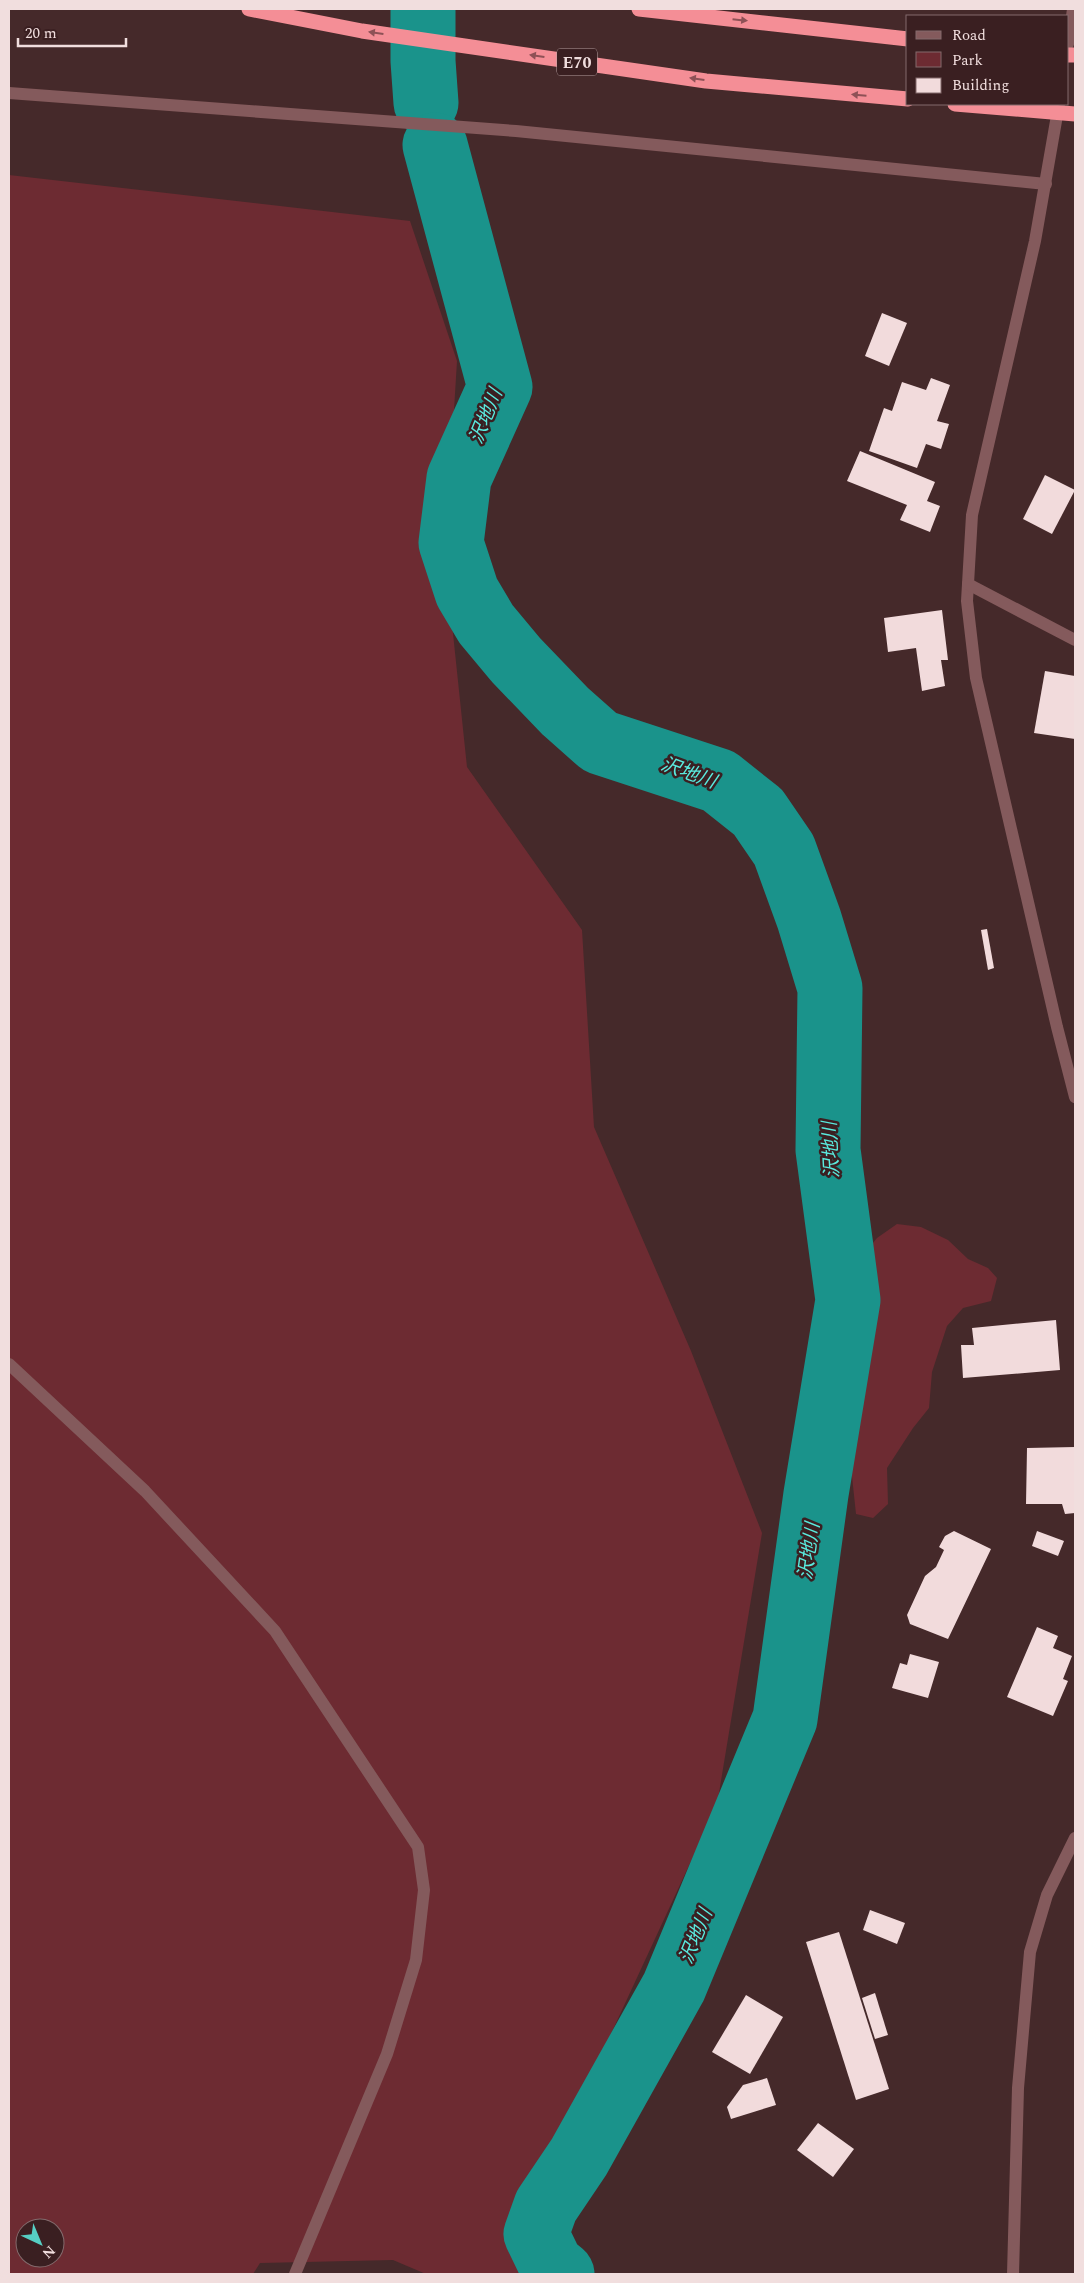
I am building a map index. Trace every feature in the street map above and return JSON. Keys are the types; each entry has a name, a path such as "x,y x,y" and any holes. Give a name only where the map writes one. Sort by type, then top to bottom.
{"highway":[{"name":"E70","path":"249,9 362,31 706,81 906,99"},
{"path":"639,9 906,39"},
{"path":"967,105 1075,114"}],"street":[{"path":"1069,37 1073,9"},
{"path":"9,93 516,131 1046,184"},
{"path":"1059,105 1046,184 972,515 967,602 976,678 1075,1097"},
{"path":"968,584 1075,640"},
{"path":"9,1364 145,1491 275,1631 418,1847 424,1890 416,1960 387,2054 295,2274"},
{"path":"1013,2274 1018,2088 1030,1952 1046,1895 1075,1838"}],"green space":[{"path":"9,175 410,221 457,361 445,557 467,767 582,930 594,1127 691,1351 762,1533 717,1805 571,2120 519,2209 522,2261 539,2274 426,2274 393,2260 260,2263 253,2274 9,2274"},
{"path":"897,1224 921,1227 948,1240 968,1259 988,1268 997,1278 991,1301 963,1308 947,1326 932,1372 929,1408 913,1428 887,1468 888,1504 873,1518 856,1514 851,1467 853,1413 867,1352 860,1304 867,1278 864,1254 877,1238"}],"building":[{"path":"882,313 907,323 889,366 865,356"},
{"path":"931,378 950,385 937,421 949,424 941,449 926,444 917,468 869,451 884,408 892,411 902,382 926,390"},
{"path":"860,451 935,482 927,501 940,506 930,532 900,520 907,505 847,481"},
{"path":"1045,475 1075,490 1052,534 1023,519"},
{"path":"942,610 948,660 941,660 945,686 922,691 916,648 888,652 884,618"},
{"path":"1045,671 1075,676 1075,739 1034,733"},
{"path":"987,929 994,968 988,970 981,930"},
{"path":"1056,1320 1060,1370 963,1378 961,1345 974,1345 972,1328"},
{"path":"1075,1447 1075,1513 1065,1514 1062,1504 1026,1504 1027,1448"},
{"path":"954,1531 991,1549 948,1639 910,1624 907,1615 925,1576 936,1567 944,1550 939,1547 945,1536"},
{"path":"1037,1531 1064,1541 1058,1556 1032,1546"},
{"path":"1037,1627 1058,1636 1053,1648 1072,1656 1063,1679 1068,1681 1053,1716 1007,1697"},
{"path":"910,1654 939,1662 928,1698 892,1688 900,1663 907,1665"},
{"path":"870,1910 905,1923 897,1944 863,1930"},
{"path":"839,1932 889,2089 856,2100 806,1942"},
{"path":"875,1993 888,2035 875,2039 862,1998"},
{"path":"746,1995 783,2017 750,2074 712,2052"},
{"path":"767,2078 776,2105 731,2119 727,2107 743,2085"},
{"path":"818,2123 854,2149 833,2177 797,2150"}],"waterway":[{"name":"沢地川","path":"423,9 423,61 426,103"},
{"name":"沢地川","path":"435,145 500,387 459,478 451,543 467,592 486,624 516,660 565,711 600,742 719,781 758,812 784,850 809,919 830,988 828,1150 848,1300 816,1494 785,1719 674,1987 579,2157 546,2206 536,2234 551,2265 562,2274"}]}
